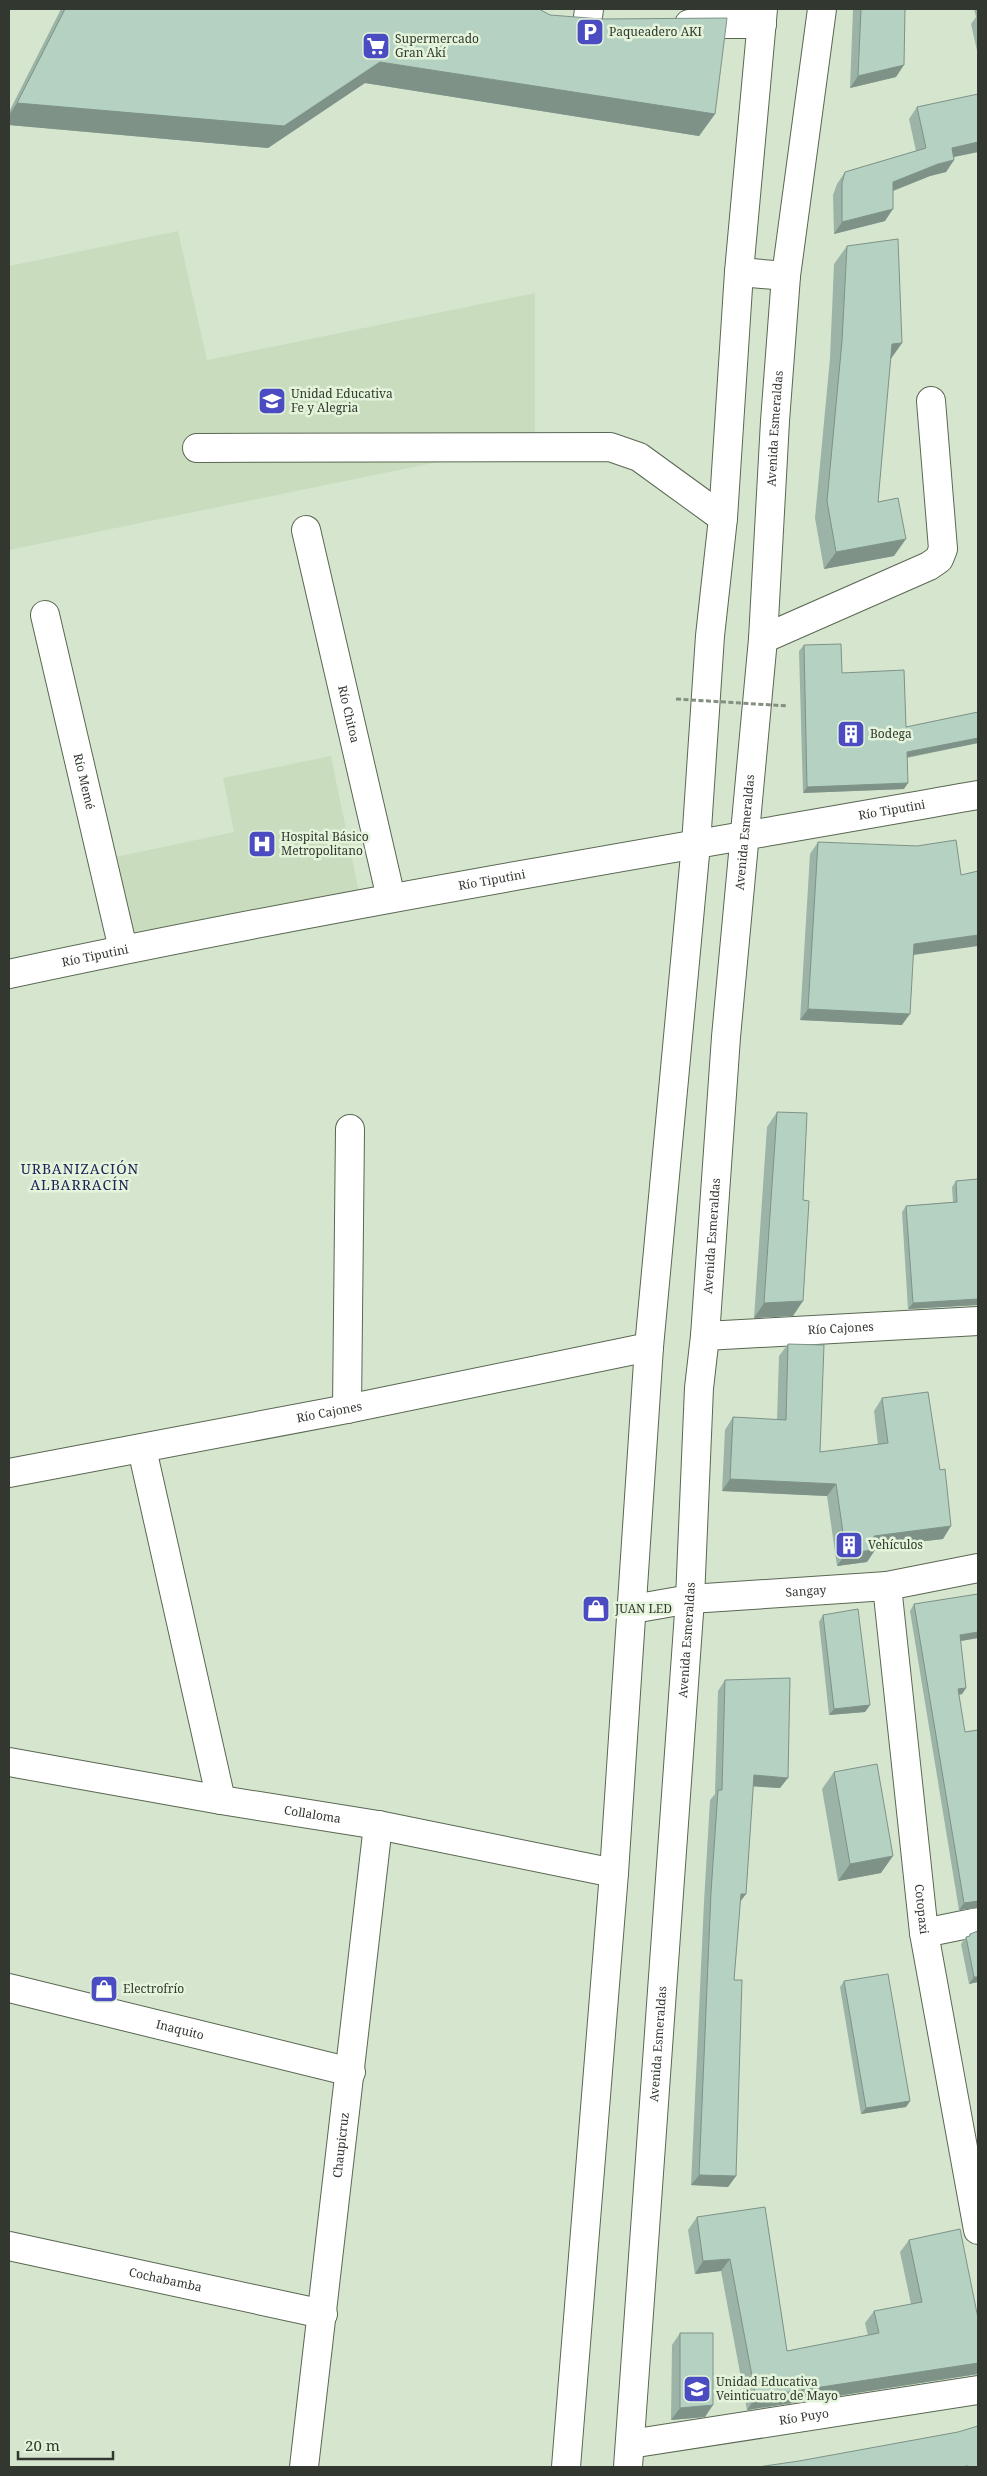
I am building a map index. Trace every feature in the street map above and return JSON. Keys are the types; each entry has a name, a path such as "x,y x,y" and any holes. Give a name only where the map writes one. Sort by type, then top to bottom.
{"street":[{"name":"Avenida Esmeraldas","path":"629,2456 690,1598 699,1388 705,1336 726,1037 763,639 775,421 786,276 822,9"},
{"path":"566,2467 614,1873 649,1347 696,844 710,636 723,518 739,272 762,17 670,19"},
{"path":"579,19 616,25"},
{"path":"739,272 786,276"},
{"path":"763,639 929,566 939,558 943,549 931,401"},
{"path":"197,448 610,447 639,458 723,518"},
{"name":"Río Chitoa","path":"306,530 391,898"},
{"name":"Río Memé","path":"45,615 123,949"},
{"name":"Río Tiputini","path":"9,974 123,949 391,898 978,795"},
{"path":"347,1409 350,1128"},
{"name":"Río Cajones","path":"705,1336 978,1321"},
{"name":"Río Cajones","path":"9,1473 347,1409 649,1347"},
{"path":"142,1449 221,1800"},
{"name":"Sangay","path":"633,1609 690,1598 887,1586 978,1568"},
{"name":"Cotopaxi","path":"887,1586 924,1933 978,2230"},
{"name":"Collaloma","path":"9,1762 221,1800 378,1825 614,1873"},
{"name":"Chaupicruz","path":"304,2467 378,1825"},
{"path":"924,1933 978,1922"},
{"name":"Inaquito","path":"9,1988 351,2072"},
{"name":"Cochabamba","path":"9,2246 323,2314"},
{"name":"Río Puyo","path":"629,2456 978,2390"}],"path":[{"path":"676,699 788,706"}],"shaded area":[{"name":"Unidad Educativa Fe y Alegria","path":"178,231 207,360 535,293 535,442 9,550 9,266"},
{"name":"Hospital Básico Metropolitano","path":"331,756 360,897 132,943 115,857 234,832 223,778"}],"building":[{"name":"Supermercado Gran Akí","path":"65,9 539,9 550,15 602,19 727,18 715,114 380,62 284,126 17,103"},
{"path":"861,9 905,9 904,65 858,76"},
{"path":"978,94 978,142 952,148 954,160 938,164 893,182 893,209 842,222 842,183 845,172 926,148 917,107"},
{"path":"898,239 902,343 892,344 878,502 898,498 906,539 836,552 827,501 842,341 847,246"},
{"name":"Bodega","path":"841,644 842,673 904,670 906,727 978,712 978,738 907,752 908,783 807,787 804,645"},
{"path":"956,840 961,875 978,871 978,935 914,944 910,1014 808,1009 818,842 917,846"},
{"path":"777,1112 807,1113 803,1200 809,1201 803,1301 764,1303"},
{"path":"978,1179 978,1299 913,1303 906,1206 957,1202 956,1181"},
{"path":"788,1344 824,1345 820,1452 888,1443 882,1398 928,1392 940,1470 945,1469 951,1526 874,1536 875,1550 846,1553 836,1484 730,1479 733,1417 786,1420"},
{"path":"978,1594 978,1632 960,1635 966,1688 958,1689 965,1732 978,1730 978,1901 964,1903 914,1604"},
{"path":"858,1609 870,1705 834,1709 823,1615"},
{"path":"790,1678 788,1778 754,1775 746,1894 741,1894 734,1980 742,1980 736,2176 699,2175 711,1892 718,1790 722,1790 725,1680"},
{"path":"877,1764 893,1856 850,1864 834,1772"},
{"path":"978,1931 978,1977 974,1977 966,1937"},
{"path":"888,1974 910,2101 866,2108 844,1981"},
{"path":"765,2207 787,2351 879,2333 874,2311 922,2302 909,2240 960,2229 978,2318 978,2363 756,2397 730,2259 703,2261 697,2217"},
{"path":"680,2333 713,2333 713,2405 680,2408"},
{"path":"978,2426 978,2467 758,2467 958,2432"}],"place":[{"name":"Paqueadero AKI","path":"590,32"},
{"name":"Supermercado Gran Akí","path":"376,46"},
{"name":"Unidad Educativa Fe y Alegria","path":"272,401"},
{"name":"Bodega","path":"851,734"},
{"name":"Hospital Básico Metropolitano","path":"262,844"},
{"name":"Vehículos","path":"849,1545"},
{"name":"JUAN LED","path":"596,1609"},
{"name":"Electrofrío","path":"104,1989"},
{"name":"Unidad Educativa Veinticuatro de Mayo","path":"697,2389"}],"district":[{"name":"URBANIZACIÓN ALBARRACÍN","path":"80,1178"}]}
